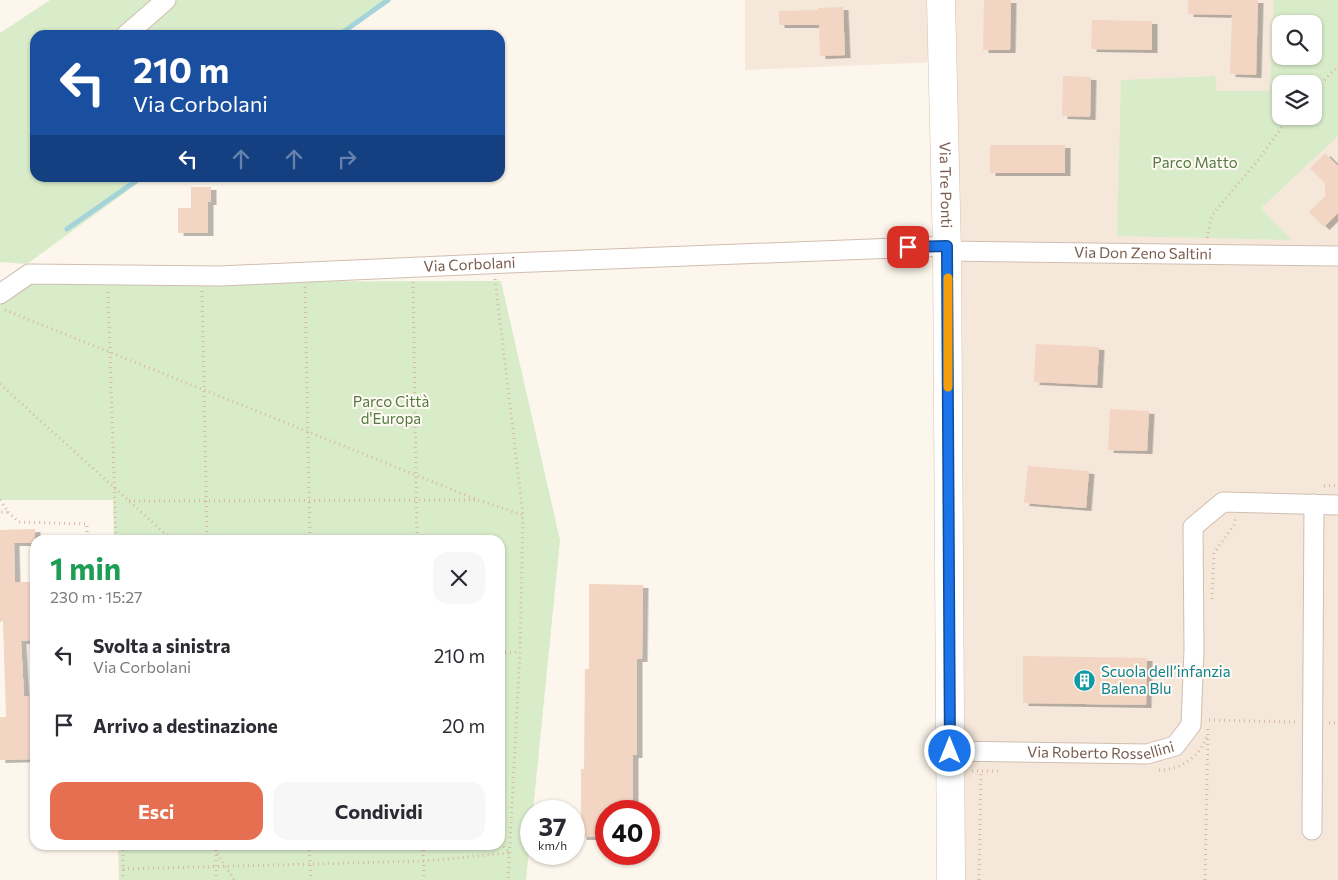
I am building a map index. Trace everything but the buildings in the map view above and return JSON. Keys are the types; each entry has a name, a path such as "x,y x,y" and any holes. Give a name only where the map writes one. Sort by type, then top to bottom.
{"street":[{"path":"132,30 166,0"},
{"name":"Via Tre Ponti","path":"941,0 947,248 951,880"},
{"name":"Via Don Zeno Saltini","path":"947,248 1338,256"},
{"name":"Via Corbolani","path":"0,294 29,274 220,276 508,263 947,248"},
{"path":"1312,830 1317,496"},
{"name":"Via Roberto Rossellini","path":"950,761 1146,754 1175,746 1190,725 1194,650 1193,527 1223,502 1236,503 1317,496 1338,505"}],"path":[{"path":"1322,82 1338,68"},
{"path":"1202,254 1212,215 1258,160 1283,125"},
{"path":"495,278 523,515 520,652 508,880"},
{"path":"413,282 417,535"},
{"path":"108,286 116,535"},
{"path":"305,286 310,535"},
{"path":"202,288 207,535"},
{"path":"0,308 478,500 523,515"},
{"path":"0,384 166,535"},
{"path":"1317,496 1328,485 1338,485"},
{"path":"0,500 8,512 19,522 87,524 88,535"},
{"path":"129,501 478,500"},
{"path":"1212,602 1214,553 1234,525 1236,503"},
{"path":"0,512 8,512"},
{"path":"505,653 520,652"},
{"path":"1205,880 1209,710"},
{"path":"1208,720 1338,723"},
{"path":"1158,770 1167,770 1181,766 1192,758 1205,740 1208,727"},
{"path":"950,761 981,771 1000,771"},
{"path":"980,880 981,771"},
{"path":"505,848 510,853"},
{"path":"123,850 123,880"},
{"path":"216,850 216,880"},
{"path":"216,850 234,880"},
{"path":"309,850 311,880"},
{"path":"423,850 424,880"},
{"path":"123,869 424,861 510,853"}],"shaded area":[{"path":"745,0 1338,0 1338,880 945,880 938,62 745,70"}],"green space":[{"path":"50,0 388,0 347,30 30,30 30,182 140,182 27,264 0,262 0,33"},
{"name":"Parco Matto","path":"1274,0 1338,0 1338,136 1261,208 1291,240 1117,236 1121,80 1215,76 1217,91 1270,91 1272,46 1272,65 1322,65 1322,15 1273,15"},
{"name":"Parco Città d'Europa","path":"501,281 560,540 534,800 520,800 520,865 528,865 526,880 119,880 118,850 505,850 505,535 114,535 113,500 0,500 0,301 27,282"}],"waterway":[{"path":"346,30 388,0"},
{"path":"67,229 134,182"}],"slow traffic":[{"path":"948,278 948,387"}],"place":[{"name":"Scuola dell’infanzia Balena Blu","path":"1085,681"}],"route":[{"path":"908,247 947,246 950,751"}]}
